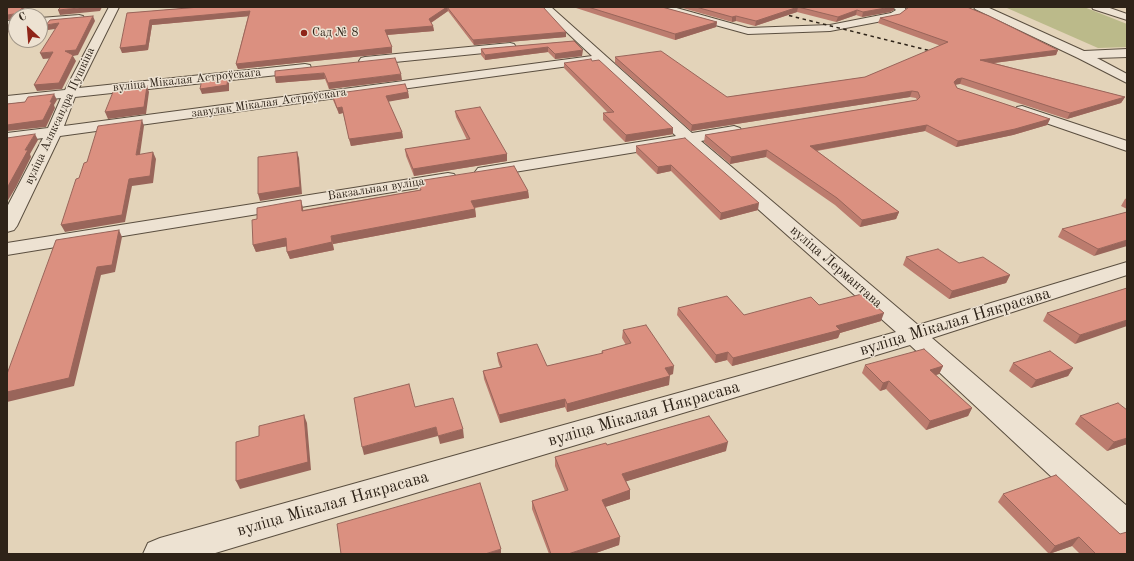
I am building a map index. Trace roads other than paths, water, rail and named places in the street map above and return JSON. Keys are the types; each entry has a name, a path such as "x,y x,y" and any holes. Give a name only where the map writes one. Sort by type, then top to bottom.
{"street":[{"name":"вуліца Лермантава","path":"546,7 575,41 602,58 689,139 914,335 1127,526"},
{"path":"661,7 748,31 767,32 830,28 894,16 902,11 898,7"},
{"path":"979,7 1082,55 1127,79"},
{"path":"1097,7 1127,17"},
{"path":"48,20 108,14"},
{"name":"вуліца Аляксандра Пушкіна","path":"7,226 54,132 70,93 108,14"},
{"path":"355,62 520,46"},
{"path":"1082,55 1127,53"},
{"name":"завулак Мікалая Астроўскага","path":"7,138 602,58"},
{"name":"вуліца Мікалая Астроўскага","path":"7,100 315,67"},
{"path":"1011,107 1127,146"},
{"name":"Вакзальная вуліца","path":"7,249 752,128"},
{"name":"вуліца Мікалая Някрасава","path":"160,554 914,335 1127,268"}],"railway":[{"path":"755,7 939,53"}],"place":[{"name":"Сад № 8","path":"304,33"}]}
